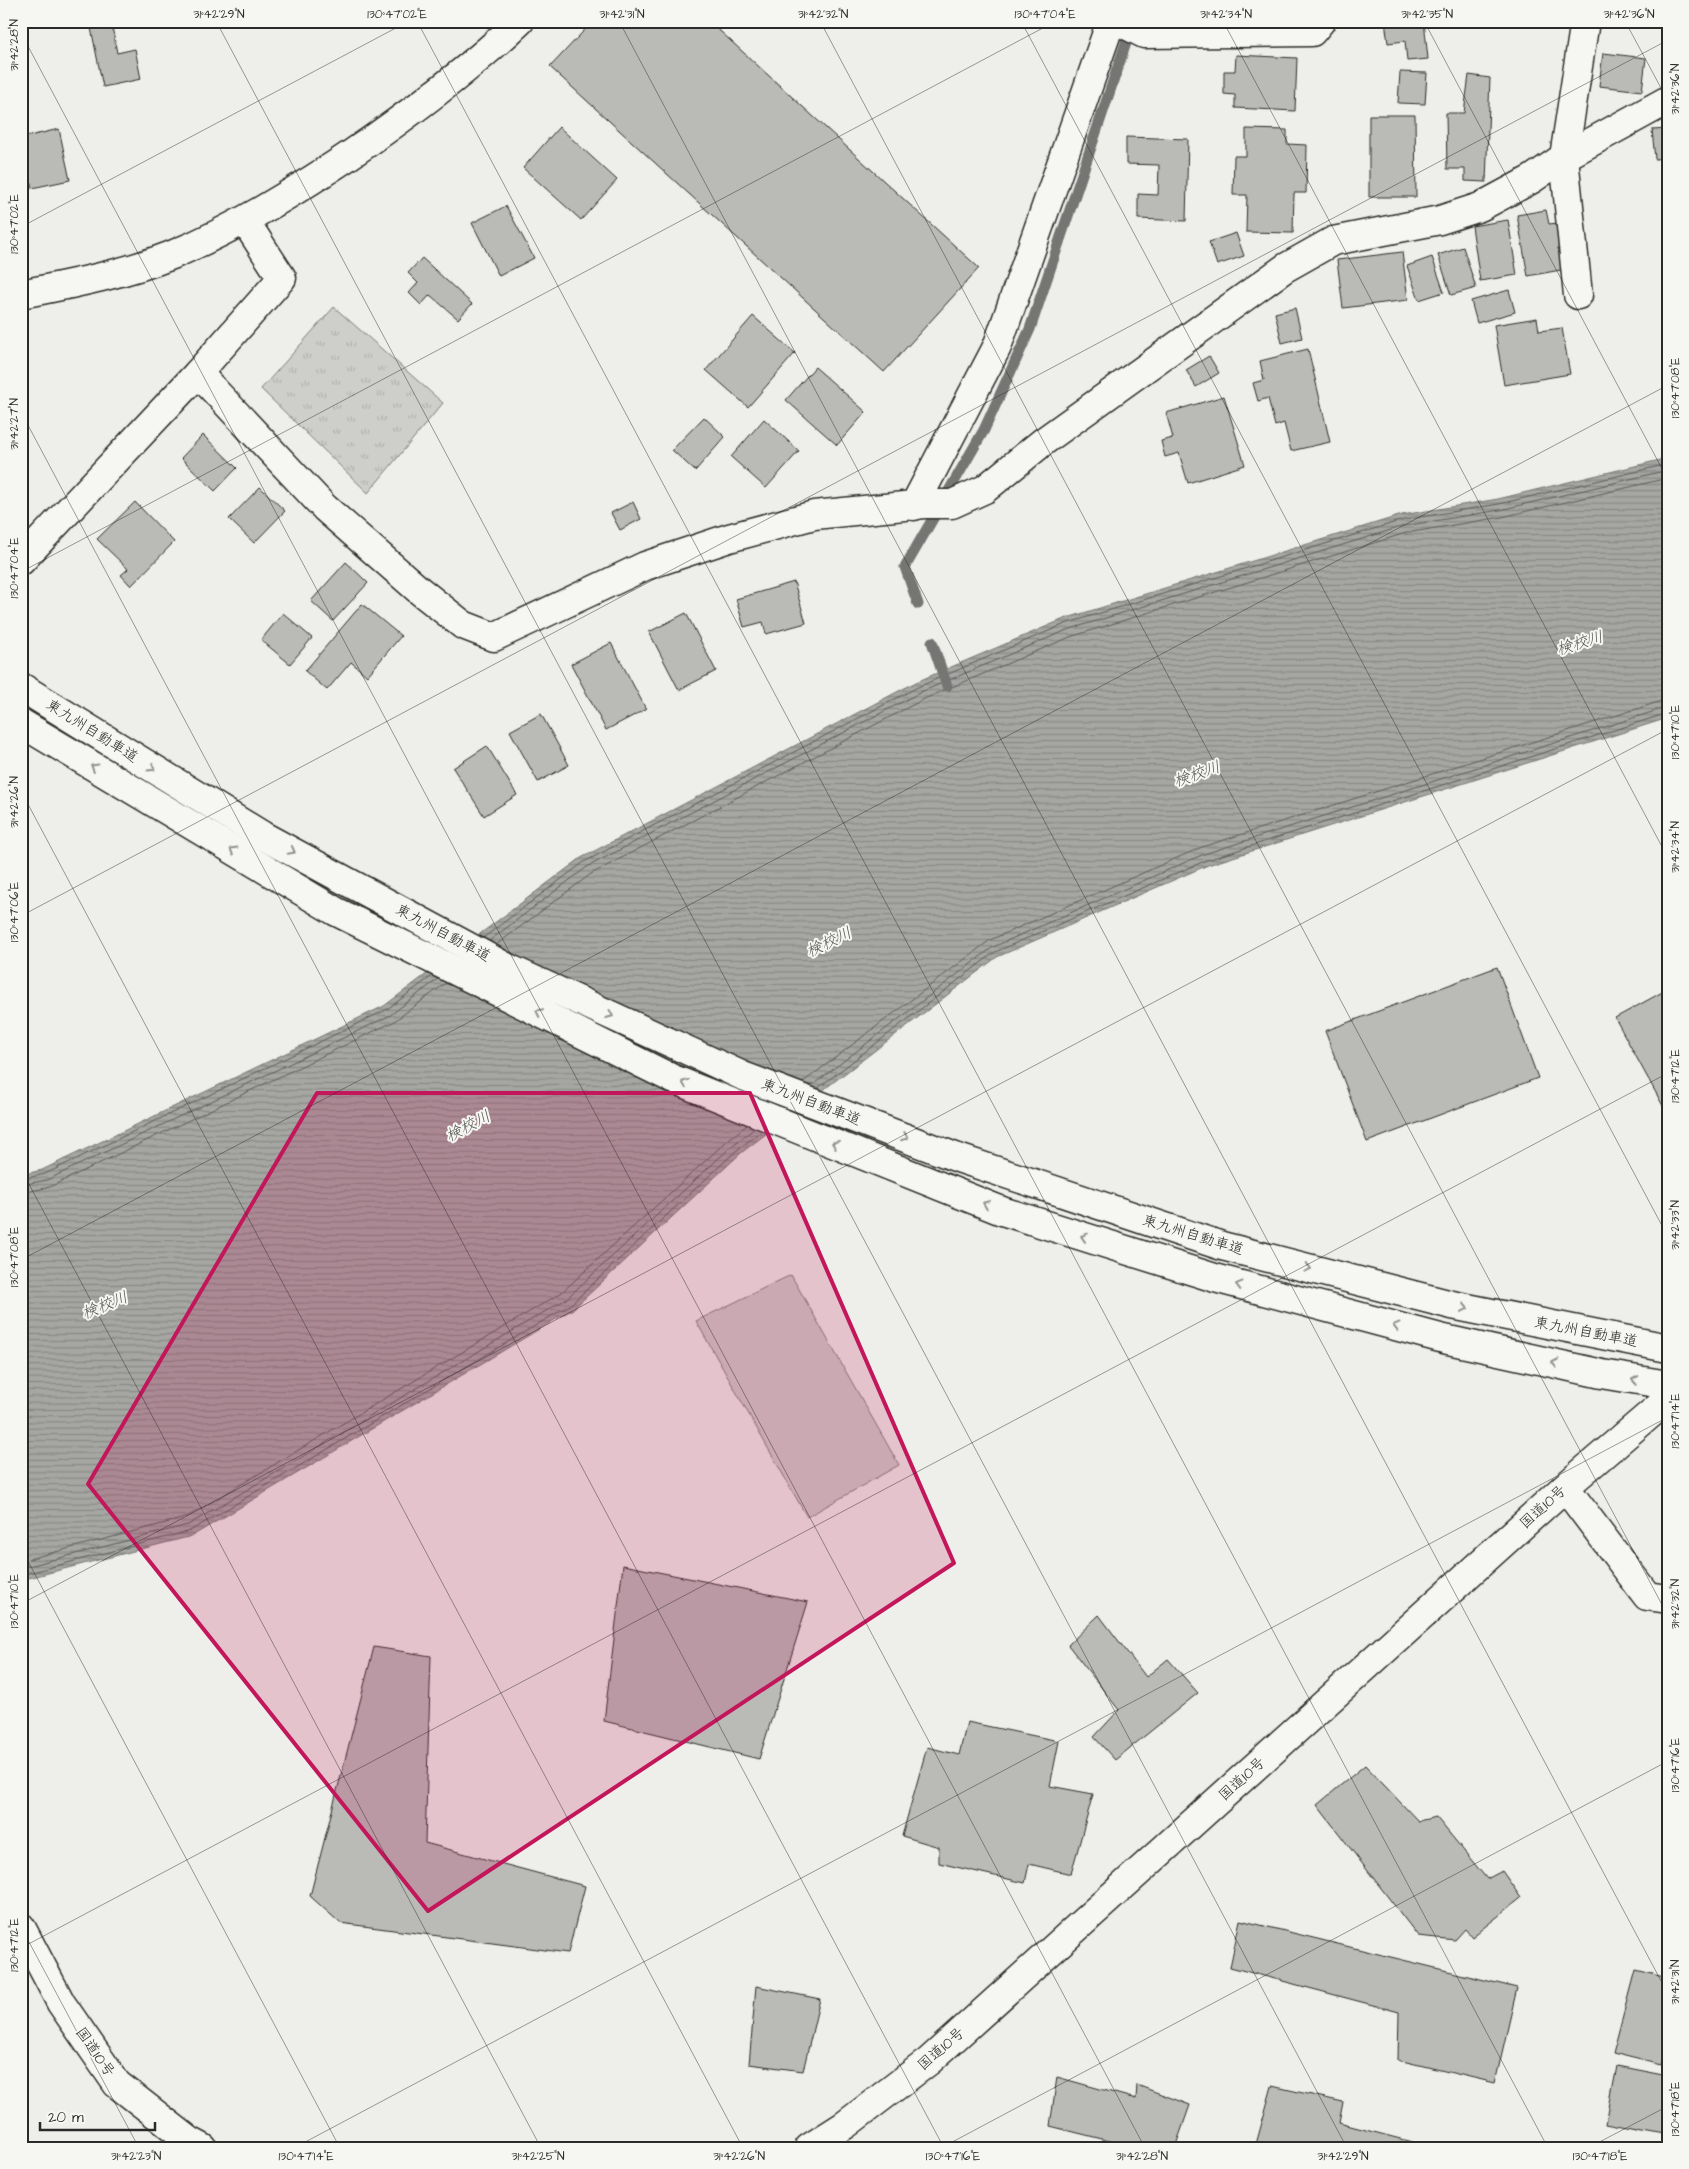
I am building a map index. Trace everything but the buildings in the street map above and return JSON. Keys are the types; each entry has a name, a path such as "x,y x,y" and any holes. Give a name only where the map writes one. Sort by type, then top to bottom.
{"main road":[{"path":"21,294 93,279 170,255 245,221 300,188 399,122 497,43 520,21"},
{"path":"919,505 998,347 1111,21"},
{"path":"1118,21 1144,34 1312,32 1321,21"},
{"path":"1578,296 1564,157 1585,21"},
{"path":"198,373 325,508 420,591 464,625 494,637 645,566 729,538 814,515 919,505 952,504 985,489 1044,441 1285,268 1333,241 1440,220 1480,207 1532,180 1564,157 1668,100"},
{"path":"21,561 198,373 282,278 245,221"},
{"name":"東九州自動車道","path":"21,687 263,836 348,882 508,968 743,1076 958,1158 1222,1246 1452,1306 1668,1348"},
{"name":"東九州自動車道","path":"21,723 335,911 673,1079 1002,1211 1225,1281 1444,1339 1602,1374 1668,1385"},
{"name":"国道10号","path":"809,2148 845,2126 929,2061 1565,1487 1668,1399"},
{"path":"1565,1487 1647,1596 1668,1599"},
{"name":"国道10号","path":"22,1933 61,2003 117,2084 190,2141 203,2148"}],"highlighted area":[{"path":"317,1093 750,1093 954,1563 428,1911 88,1484"}],"green space":[{"path":"334,307 443,403 368,493 261,389"},
{"path":"791,1275 899,1465 807,1517 696,1321"}],"water":[{"name":"検校川","path":"1668,458 1668,718 1208,865 997,957 741,1153 573,1309 192,1536 21,1580 21,1175 42,1170 384,1006 581,858 916,682 1064,619 1402,515 1498,499"}],"waterway":[{"path":"918,604 905,567 984,430 1030,329 1131,28"},
{"path":"932,642 947,686"}]}
